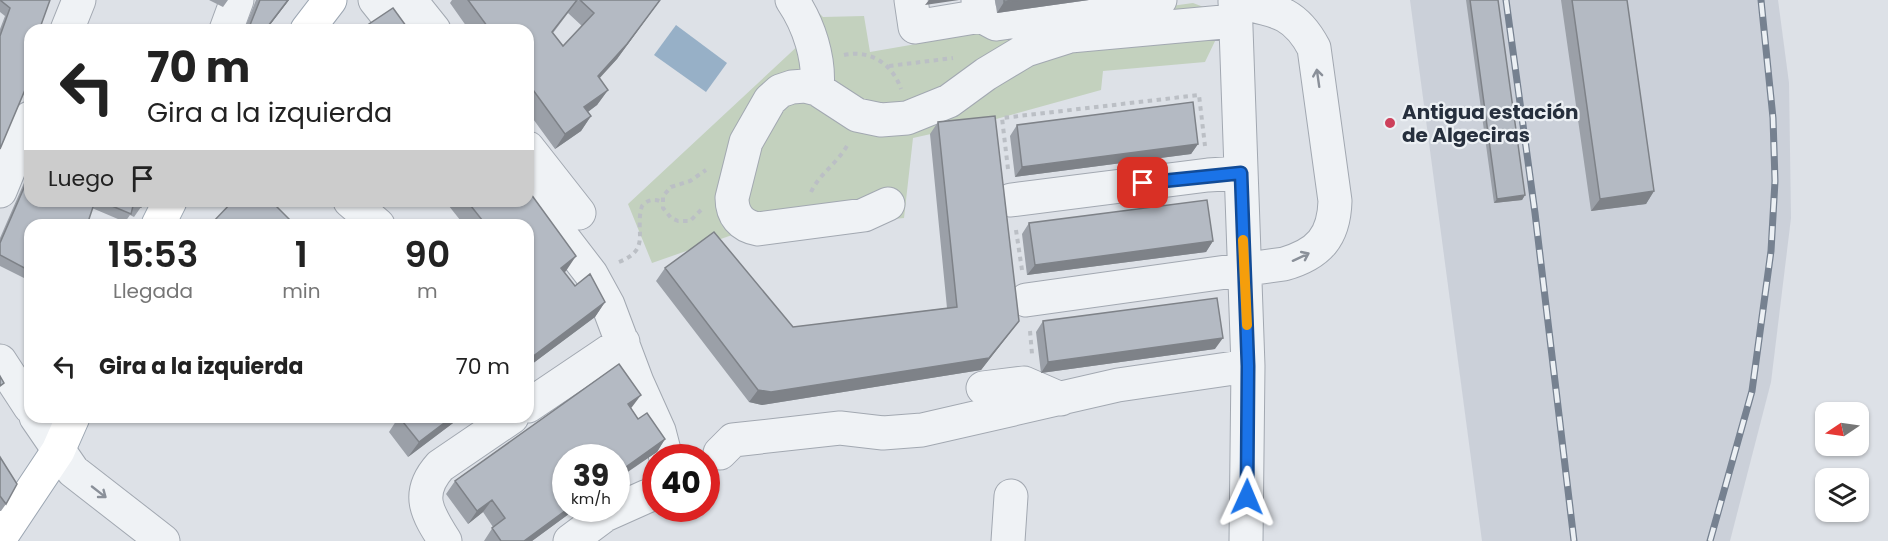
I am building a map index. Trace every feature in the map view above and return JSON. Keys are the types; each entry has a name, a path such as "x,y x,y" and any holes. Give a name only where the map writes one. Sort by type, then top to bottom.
{"main road":[{"path":"312,24 330,0"},
{"path":"0,538 58,451 70,423"}],"street":[{"path":"69,24 79,0"},
{"path":"228,24 237,0"},
{"path":"375,0 422,16"},
{"path":"792,0 798,9 814,51 817,83 857,115 881,120 907,118 949,101 986,74 1026,50 1070,36 1235,8 1278,11 1293,20 1306,32 1314,48 1335,201 1334,218 1328,235 1317,249 1302,259 1284,264 1026,300"},
{"path":"911,0 915,27 979,8 996,24 1160,0"},
{"path":"1235,8 1248,366 1246,541"},
{"path":"817,83 792,87 770,99 745,147 732,198 732,207 736,216 749,227 758,229 864,215 888,204"},
{"path":"0,191 24,133"},
{"path":"534,156 579,213"},
{"path":"1011,200 1208,175 1241,173"},
{"path":"534,200 591,274 608,305 662,444"},
{"path":"357,207 371,219"},
{"path":"534,402 623,342"},
{"path":"0,361 24,398"},
{"path":"720,453 733,440 840,428 883,433 922,430 1118,385 1248,366"},
{"path":"983,388 1024,383 1061,399"},
{"path":"40,423 73,471 163,541"},
{"path":"445,541 427,510 425,498 432,475 440,466 503,423"},
{"path":"1008,541 1011,496"},
{"path":"570,541 605,515 642,498"}],"path":[{"path":"817,83 822,69 829,61 839,56 862,54 876,58 889,66 897,77 902,91 903,105 900,119"},
{"path":"809,222 808,204 811,191 818,178 843,154 853,136 857,115"},
{"path":"735,189 716,191 708,197 698,214 690,220 678,221 671,218 665,213 662,202 663,196 671,187 690,181 719,158 745,147"},
{"path":"591,274 631,258 641,240 642,206 649,201 662,202"}],"shaded area":[{"path":"1410,0 1778,0 1789,83 1791,218 1771,382 1730,541 1482,541"}],"green space":[{"path":"806,0 823,17 864,16 870,52 991,31 1193,3 1227,16 1205,62 1103,71 1101,90 989,121 913,138 904,218 735,234 652,263 628,204 802,42"}],"water":[{"path":"676,25 727,63 706,92 654,55"}],"building":[{"path":"0,0 50,0 41,24 24,24 24,92 0,149 0,36 10,8"},
{"path":"260,0 288,0 270,24 250,24"},
{"path":"468,0 577,0 552,32 563,46 594,13 580,0 660,0 627,44 598,76 608,90 584,107 591,116 565,134 534,91 534,24 486,24"},
{"path":"1470,0 1498,0 1525,195 1497,199"},
{"path":"1572,0 1627,0 1654,191 1600,199"},
{"path":"393,8 405,24 369,24"},
{"path":"1193,102 1198,144 1022,167 1017,125"},
{"path":"995,116 1019,321 989,358 771,392 758,390 665,268 714,232 793,327 957,307 938,122"},
{"path":"24,188 24,207 93,207 89,219 24,219 24,268 0,255 0,243"},
{"path":"534,198 576,256 561,268 575,286 590,274 605,302 534,355 534,219 481,219 472,207 534,207"},
{"path":"1207,200 1213,241 1035,265 1029,223"},
{"path":"114,207 133,207 131,214"},
{"path":"227,207 277,207 289,219 216,219"},
{"path":"1217,298 1223,338 1048,362 1043,321"},
{"path":"619,364 641,395 628,404 638,419 647,413 665,439 658,444 642,444 642,455 630,464 630,444 552,444 552,520 524,541 501,541 492,528 505,518 492,500 477,511 455,481"},
{"path":"404,423 444,423 419,442"},
{"path":"0,457 17,484 6,504 0,496"}],"railway":[{"path":"1506,0 1535,213 1574,541"},
{"path":"1710,541 1752,391 1771,251 1775,181 1773,118 1761,0"}],"slow traffic":[{"path":"1243,240 1247,325"}],"place":[{"name":"Antigua estación de Algeciras","path":"1390,123"}],"route":[{"path":"1143,183 1241,173 1248,366 1247,497"}]}
